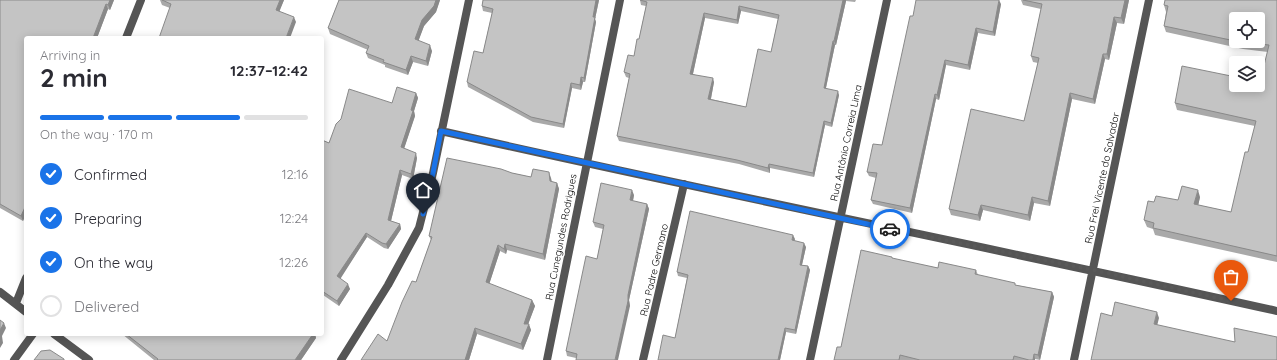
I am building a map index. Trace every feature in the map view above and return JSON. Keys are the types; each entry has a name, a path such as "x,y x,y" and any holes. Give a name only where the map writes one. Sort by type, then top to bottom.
{"street":[{"path":"127,36 141,0"},
{"path":"341,360 388,285 419,228 433,173 469,0"},
{"name":"Rua Cunegundes Rodrigues","path":"547,360 620,0"},
{"name":"Rua Antônio Correia Lima","path":"810,360 887,0"},
{"name":"Rua Frei Vicente do Salvador","path":"1074,360 1149,0"},
{"path":"441,131 840,218 1093,270 1277,311"},
{"name":"Rua Padre Germano","path":"643,360 684,184"},
{"path":"16,303 24,283"},
{"path":"0,292 24,310"},
{"path":"14,360 32,336"},
{"path":"57,336 89,360"}],"building":[{"path":"0,0 110,0 108,5 106,4 94,36 24,36 24,209 21,216 0,204"},
{"path":"162,0 280,0 276,10 294,17 287,36 160,36 171,4"},
{"path":"339,0 436,0 434,6 422,20 415,39 430,45 426,61 411,56 406,70 383,62 384,60 366,53 369,46 328,28"},
{"path":"483,0 596,0 593,17 595,17 584,78 581,77 580,85 571,83 563,124 531,117 467,82 474,51 483,53 493,9 482,6"},
{"path":"640,0 843,0 824,88 838,91 831,123 824,121 813,173 769,164 768,168 737,160 617,136 630,74 624,72 628,55 634,56 647,2","holes":["739,6 779,15 771,52 758,49 746,107 708,99 713,78 690,74 704,13 737,20"]},
{"path":"916,0 999,0 993,32 976,28 968,65 945,60 937,95 935,94 910,208 871,200 877,173 867,172 873,144 882,145 910,16 913,16"},
{"path":"1023,0 1125,0 1121,18 1114,17 1107,54 1103,54 1093,99 1070,93 1048,201 1032,197 1028,215 981,205 978,215 949,209 971,109 1024,121 1039,58 1031,56 1042,4"},
{"path":"1165,0 1277,0 1277,256 1153,228 1154,223 1144,220 1148,201 1154,202 1156,196 1178,200 1182,186 1198,190 1194,204 1231,212 1245,152 1248,152 1256,121 1175,103 1182,66 1229,76 1229,92 1265,92 1265,61 1269,45 1265,45 1265,12 1229,12 1229,40 1164,26 1168,6 1164,5"},
{"path":"397,87 416,93 411,110 413,111 401,147 416,153 411,174 400,170 388,220 400,224 386,244 366,233 337,276 348,284 337,301 324,292 324,141 329,143 336,124 341,119 349,89 392,103"},
{"path":"447,158 531,177 533,169 549,172 550,181 557,183 543,254 505,244 504,249 498,245 486,282 532,300 524,324 529,324 521,344 475,328 465,360 361,360 378,334 387,341 412,281 416,282 432,237 429,236"},
{"path":"601,183 632,190 630,200 647,204 615,360 576,360 577,354 566,351 586,256 597,259 604,225 593,222"},
{"path":"690,211 793,235 792,240 804,243 800,265 808,266 795,330 785,328 778,360 658,360 663,335 675,338 688,275 677,272"},
{"path":"861,250 938,268 939,262 976,270 975,274 1015,283 1015,285 1052,292 1038,355 1034,354 1033,360 1014,356 1013,360 920,360 900,355 899,360 834,360 837,347 841,347"},
{"path":"1115,302 1157,312 1154,324 1235,342 1234,328 1277,337 1277,360 1091,360 1101,313 1112,316"},
{"path":"0,320 4,323 0,330"},
{"path":"129,336 312,336 295,360 157,360 158,359"},
{"path":"50,350 64,360 34,360 41,351"}],"way so far":[{"path":"890,229 1093,270 1231,301"}],"route":[{"path":"423,214 441,131 890,229"}]}
